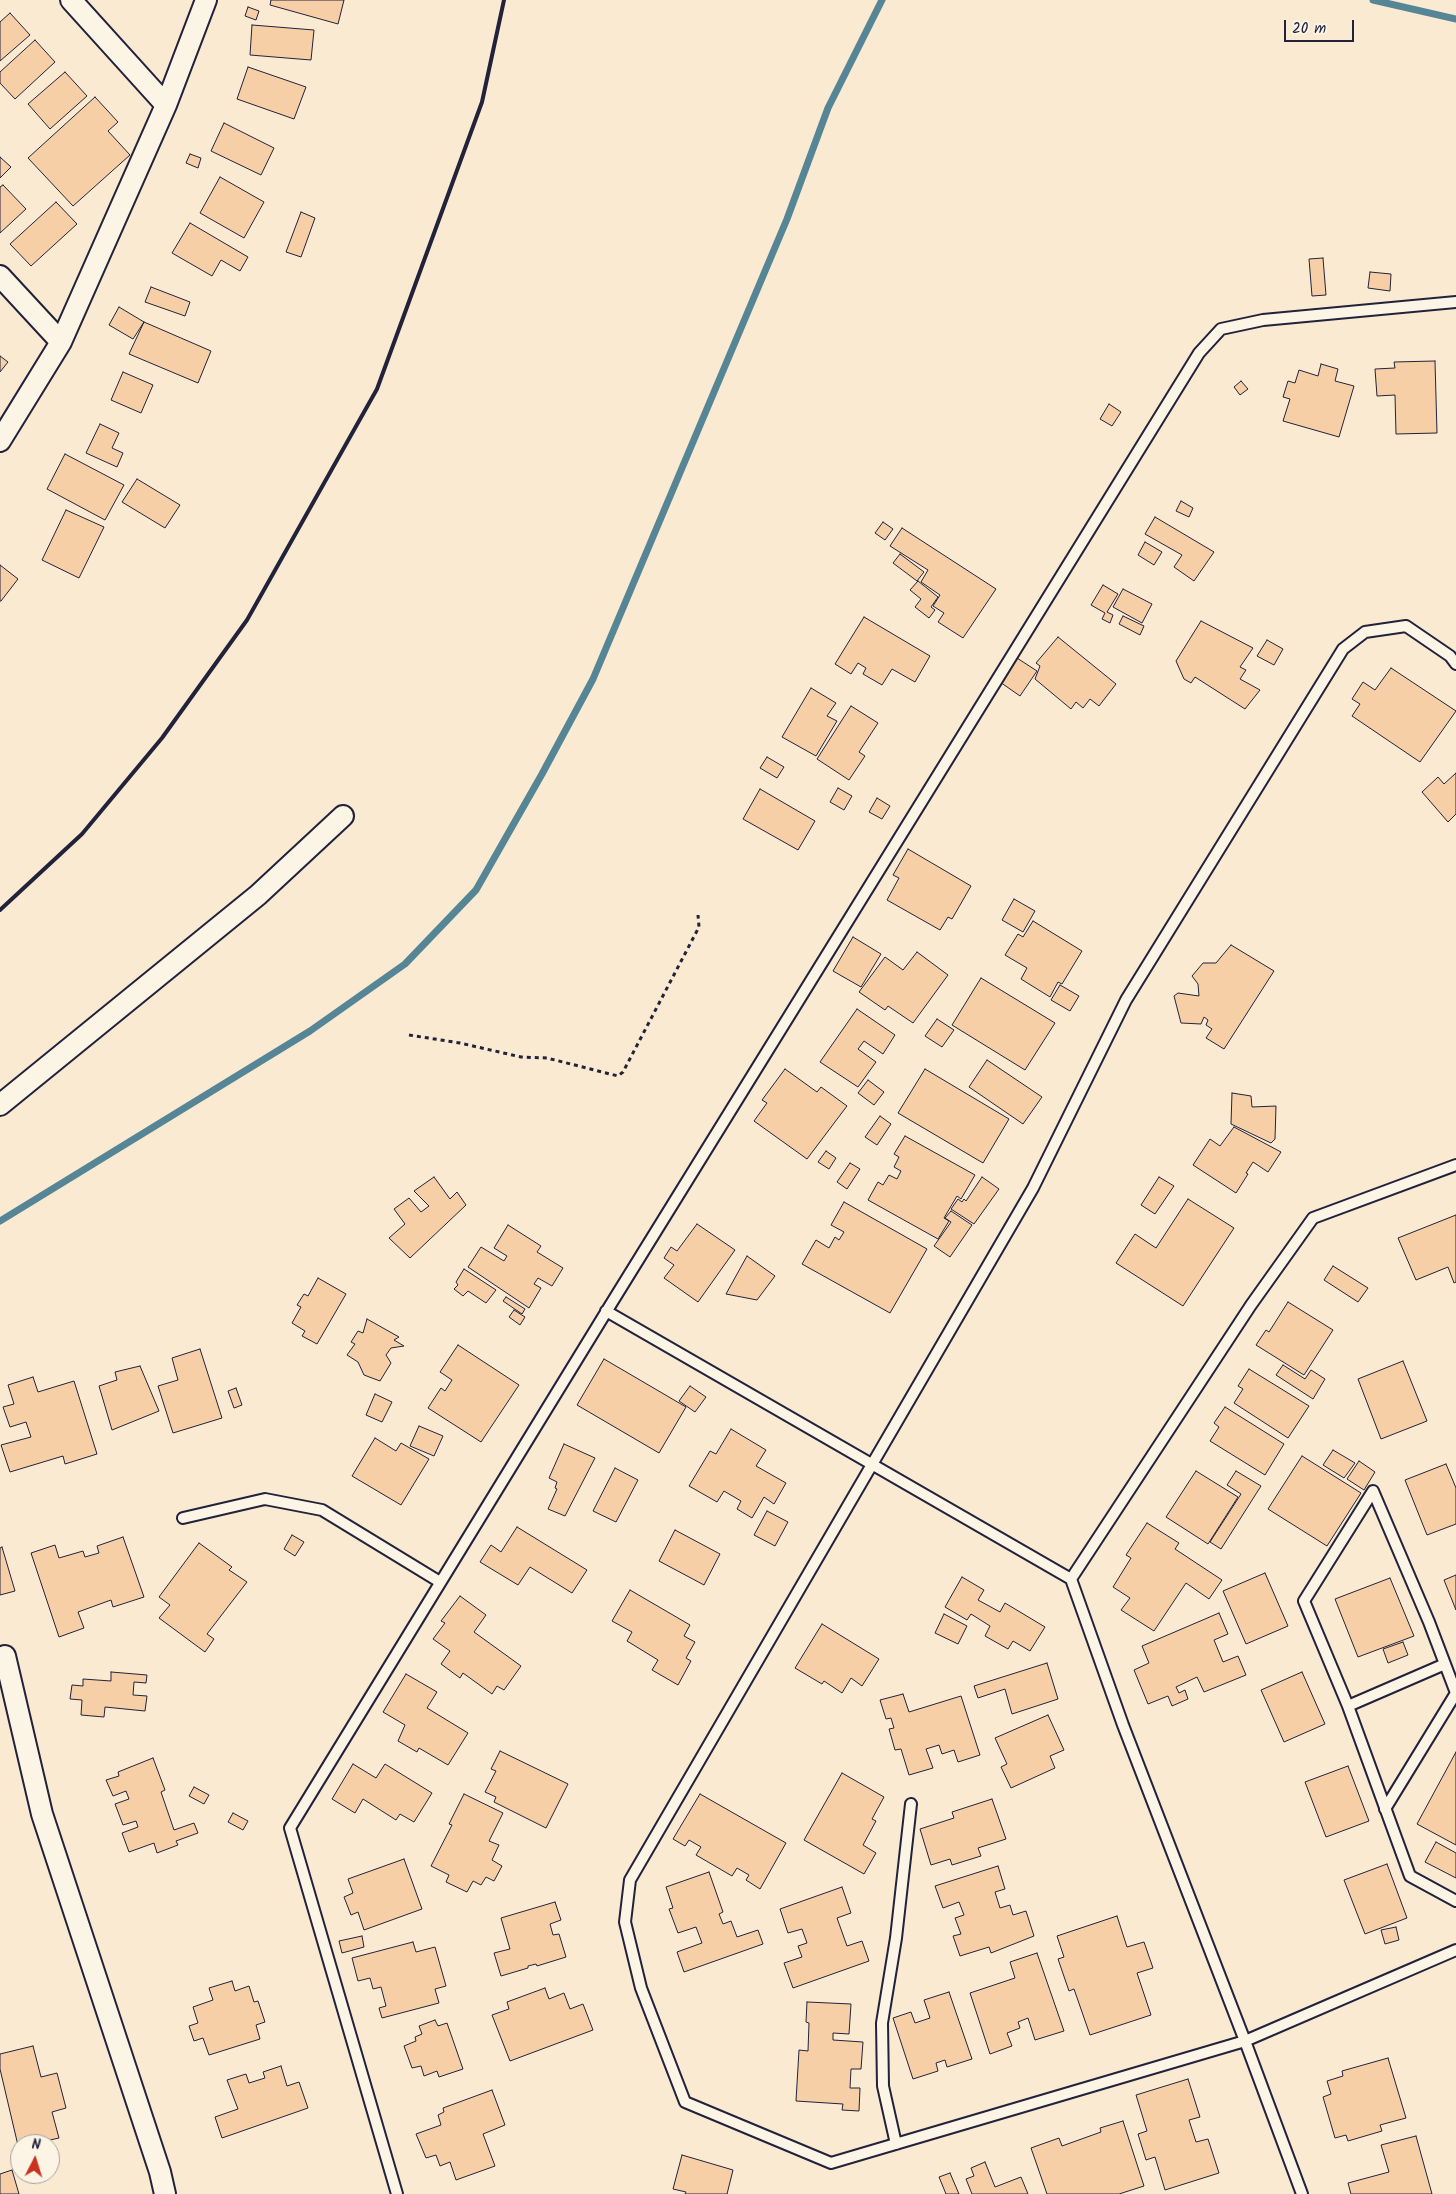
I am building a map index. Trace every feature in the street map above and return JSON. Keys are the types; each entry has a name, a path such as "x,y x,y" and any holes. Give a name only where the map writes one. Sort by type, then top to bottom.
{"street":[{"path":"71,0 166,105"},
{"path":"0,441 61,342 166,105 206,0"},
{"path":"0,276 61,342"},
{"path":"0,1105 258,895 343,816"},
{"path":"2,1653 42,1814 160,2172 165,2194"}],"lane":[{"path":"397,2194 290,1828 606,1311 1199,353 1221,329 1263,320 1456,302"},
{"path":"1456,664 1450,656 1406,626 1364,632 1343,649 1126,1000 1033,1188 630,1880 625,1922 641,1988 686,2102 831,2163 1246,2041 1456,1950"},
{"path":"1071,1579 1251,1305 1313,1218 1456,1165"},
{"path":"606,1311 1071,1579 1123,1725 1246,2041 1302,2194"},
{"path":"1385,1809 1456,1693 1373,1491 1304,1601 1348,1706 1385,1809 1410,1876 1456,1901"},
{"path":"183,1518 265,1499 322,1510 440,1582"},
{"path":"1348,1706 1445,1664"},
{"path":"896,2144 883,2086 882,2023 896,1938 911,1804"}],"path":[{"path":"409,1035 460,1043 521,1057 547,1058 618,1076 623,1072 699,927 698,915"}],"building":[{"path":"271,0 344,0 338,24 270,5"},
{"path":"248,7 259,11 256,20 245,16"},
{"path":"10,13 30,35 0,61 0,22"},
{"path":"252,25 314,30 311,60 250,55"},
{"path":"35,40 55,62 15,99 0,83 0,72"},
{"path":"248,67 306,87 294,119 237,99"},
{"path":"65,72 87,96 50,129 28,104"},
{"path":"95,97 118,122 108,131 130,155 73,206 28,158"},
{"path":"224,123 274,148 261,175 211,151"},
{"path":"190,154 201,158 198,168 186,163"},
{"path":"0,157 11,167 0,178"},
{"path":"220,177 264,202 244,238 200,213"},
{"path":"3,185 26,209 0,233 0,187"},
{"path":"56,202 77,224 31,266 10,244"},
{"path":"301,212 315,218 301,257 286,252"},
{"path":"190,223 248,257 240,271 221,260 212,276 172,253"},
{"path":"1323,258 1326,295 1312,296 1309,259"},
{"path":"1370,272 1391,274 1390,291 1368,288"},
{"path":"151,287 190,302 185,316 145,302"},
{"path":"119,307 144,322 133,339 109,325"},
{"path":"144,322 211,351 198,383 129,354"},
{"path":"0,356 8,362 0,372"},
{"path":"1435,361 1437,433 1396,434 1395,395 1377,396 1375,369 1395,368 1394,362"},
{"path":"1321,364 1338,369 1335,381 1354,386 1339,437 1283,421 1290,399 1283,397 1288,381 1295,383 1299,370 1318,376"},
{"path":"123,372 153,385 141,413 111,400"},
{"path":"1241,381 1248,389 1240,395 1234,387"},
{"path":"1109,404 1121,412 1112,426 1100,419"},
{"path":"100,424 119,433 112,448 123,453 117,467 86,453"},
{"path":"65,454 124,485 105,520 47,489"},
{"path":"137,479 180,505 165,528 122,502"},
{"path":"1181,501 1193,508 1189,517 1176,511"},
{"path":"66,510 104,527 79,578 42,560"},
{"path":"1155,517 1214,552 1194,581 1174,567 1182,555 1145,534"},
{"path":"883,522 893,529 885,540 875,533"},
{"path":"902,528 996,589 963,638 938,622 944,613 933,606 940,595 921,582 928,570 890,546"},
{"path":"1145,542 1162,552 1154,565 1138,555"},
{"path":"900,554 924,572 917,581 893,563"},
{"path":"0,565 18,579 1,601 0,601"},
{"path":"918,581 938,597 931,607 935,610 929,618 915,607 921,599 910,590"},
{"path":"1103,585 1118,594 1107,612 1113,615 1110,623 1102,619 1105,613 1091,605"},
{"path":"1123,589 1152,604 1142,623 1113,607"},
{"path":"1123,616 1144,626 1140,635 1119,624"},
{"path":"864,617 930,656 915,682 892,669 882,685 863,674 866,668 858,663 851,674 835,664"},
{"path":"1201,621 1253,648 1240,667 1246,670 1240,679 1260,690 1245,709 1195,677 1191,683 1184,679 1176,661"},
{"path":"1058,637 1116,684 1099,706 1090,699 1083,708 1076,702 1071,709 1035,679 1040,666 1036,663"},
{"path":"1267,640 1283,649 1274,665 1257,656"},
{"path":"1017,658 1037,671 1020,696 1000,682"},
{"path":"1391,668 1456,711 1420,762 1352,716 1360,704 1352,699 1363,682 1375,690"},
{"path":"811,688 836,703 827,716 837,721 816,756 782,737"},
{"path":"851,706 878,723 859,752 865,756 849,780 817,759"},
{"path":"767,757 784,767 777,778 760,768"},
{"path":"1456,773 1456,814 1448,822 1422,792 1438,777 1444,784"},
{"path":"838,788 852,796 844,810 830,802"},
{"path":"760,789 815,821 798,850 743,819"},
{"path":"877,798 890,806 882,819 869,812"},
{"path":"908,849 971,886 952,919 948,917 940,930 887,900 899,878 893,875"},
{"path":"1014,899 1035,911 1023,932 1002,920"},
{"path":"1033,921 1082,951 1062,984 1058,982 1050,997 1021,979 1027,968 1005,955 1018,934 1023,937"},
{"path":"853,937 881,954 861,987 833,971"},
{"path":"1231,945 1274,971 1224,1049 1206,1038 1212,1029 1206,1025 1208,1020 1204,1017 1201,1024 1181,1023 1174,996 1178,993 1199,996 1198,984 1192,976 1203,963 1216,963"},
{"path":"917,952 948,975 913,1023 888,1006 885,1010 859,992 885,957 903,970"},
{"path":"981,978 1055,1023 1025,1070 952,1025"},
{"path":"1060,985 1079,996 1070,1011 1051,1000"},
{"path":"857,1009 895,1035 883,1054 864,1041 858,1049 876,1062 858,1087 820,1062"},
{"path":"937,1019 954,1030 942,1047 925,1036"},
{"path":"987,1060 1042,1097 1023,1124 969,1087"},
{"path":"785,1069 817,1092 821,1087 847,1106 807,1159 754,1121 767,1103 762,1100"},
{"path":"925,1069 1009,1119 983,1163 898,1113"},
{"path":"868,1080 884,1092 874,1105 858,1093"},
{"path":"1232,1093 1251,1096 1252,1107 1276,1106 1275,1139 1271,1143 1231,1124"},
{"path":"880,1116 891,1124 877,1145 865,1137"},
{"path":"1234,1127 1281,1152 1268,1172 1253,1162 1236,1193 1193,1165 1210,1139 1220,1146"},
{"path":"905,1136 975,1175 961,1199 957,1196 944,1218 949,1221 938,1239 868,1200 878,1182 883,1185 889,1175 897,1179 901,1171 894,1167 899,1157 894,1154"},
{"path":"826,1151 836,1158 829,1169 818,1162"},
{"path":"850,1163 860,1169 847,1189 837,1182"},
{"path":"434,1177 450,1199 457,1192 466,1205 410,1258 389,1238 405,1224 394,1209 409,1198 421,1212 429,1206 414,1191"},
{"path":"982,1177 999,1189 974,1224 951,1209 958,1199 962,1202 964,1199 966,1201"},
{"path":"1159,1177 1174,1186 1155,1214 1141,1205"},
{"path":"1188,1199 1234,1228 1183,1306 1116,1263 1135,1234 1156,1248"},
{"path":"844,1202 927,1249 890,1313 802,1264 816,1240 829,1248 835,1237 839,1240 844,1232 831,1225"},
{"path":"951,1211 972,1225 950,1257 934,1246 951,1222 945,1218"},
{"path":"1456,1215 1456,1282 1454,1283 1448,1267 1416,1280 1398,1238"},
{"path":"697,1224 735,1250 698,1302 664,1278 674,1265 664,1258 671,1247 677,1251"},
{"path":"508,1225 541,1246 537,1252 563,1268 552,1286 538,1278 534,1284 541,1288 529,1308 468,1267 481,1247 504,1261 507,1256 494,1248"},
{"path":"747,1256 775,1276 757,1300 726,1294"},
{"path":"1333,1266 1368,1288 1358,1302 1324,1280"},
{"path":"464,1269 496,1290 486,1303 468,1291 463,1296 454,1289 458,1285 456,1282"},
{"path":"318,1278 346,1294 317,1344 302,1336 305,1331 292,1323 301,1307 297,1305 304,1294 308,1296"},
{"path":"506,1297 525,1309 522,1314 503,1301"},
{"path":"1288,1302 1333,1330 1304,1375 1256,1345 1266,1330 1269,1332"},
{"path":"514,1310 525,1317 520,1325 509,1317"},
{"path":"367,1319 399,1337 394,1340 404,1346 391,1348 386,1355 391,1363 380,1381 364,1375 358,1362 347,1355 355,1344 351,1342 358,1331 363,1333"},
{"path":"458,1345 519,1385 481,1442 428,1408 441,1388 445,1391 452,1380 440,1372"},
{"path":"200,1349 222,1418 173,1433 158,1386 178,1380 172,1358"},
{"path":"604,1359 686,1407 659,1453 577,1405"},
{"path":"1403,1361 1427,1421 1381,1439 1358,1379"},
{"path":"1283,1365 1305,1379 1311,1370 1325,1379 1313,1399 1276,1375"},
{"path":"140,1366 159,1411 112,1430 99,1386 117,1380 115,1372"},
{"path":"1249,1369 1309,1406 1288,1438 1234,1403 1243,1389 1238,1386"},
{"path":"33,1377 38,1392 74,1381 97,1454 65,1464 63,1456 10,1472 1,1445 31,1437 26,1422 10,1427 3,1407 14,1404 8,1385"},
{"path":"690,1386 706,1397 695,1412 679,1401"},
{"path":"236,1388 242,1405 234,1408 228,1391"},
{"path":"375,1394 392,1402 382,1422 366,1415"},
{"path":"1225,1407 1284,1444 1265,1475 1210,1441 1219,1427 1214,1423"},
{"path":"419,1426 443,1436 434,1456 410,1446"},
{"path":"731,1429 766,1450 756,1466 786,1483 774,1504 764,1497 752,1518 737,1509 741,1501 724,1491 717,1502 689,1486 710,1451 716,1454"},
{"path":"375,1438 396,1451 401,1443 429,1459 401,1505 352,1476"},
{"path":"564,1444 595,1458 565,1516 548,1509 557,1489 555,1488 557,1482 549,1478"},
{"path":"1333,1450 1355,1463 1344,1478 1323,1465"},
{"path":"1302,1456 1361,1493 1327,1546 1268,1509"},
{"path":"1359,1461 1375,1472 1364,1490 1347,1479"},
{"path":"1446,1464 1456,1488 1456,1524 1427,1535 1405,1480"},
{"path":"615,1468 638,1480 616,1522 593,1511"},
{"path":"1196,1471 1238,1497 1208,1544 1166,1517"},
{"path":"1236,1471 1261,1486 1221,1549 1210,1542 1241,1494 1227,1485"},
{"path":"767,1511 788,1522 775,1546 754,1535"},
{"path":"1147,1523 1179,1543 1175,1549 1222,1580 1209,1599 1186,1583 1154,1631 1121,1610 1130,1598 1113,1587 1131,1558 1126,1555"},
{"path":"517,1527 587,1570 572,1593 530,1567 518,1585 480,1562 491,1545 501,1552"},
{"path":"675,1530 720,1554 704,1585 659,1561"},
{"path":"292,1535 304,1542 295,1556 284,1549"},
{"path":"123,1537 144,1597 113,1607 111,1600 78,1612 84,1628 59,1637 31,1553 55,1545 59,1558 83,1551 85,1557 99,1553 97,1546"},
{"path":"199,1543 232,1567 229,1570 247,1582 207,1634 214,1639 205,1652 159,1618 170,1605 159,1597"},
{"path":"2,1547 15,1591 0,1595 0,1548"},
{"path":"1265,1573 1288,1626 1246,1644 1223,1591"},
{"path":"1456,1575 1456,1610 1444,1580"},
{"path":"962,1577 984,1590 978,1600 1000,1612 1005,1603 1045,1627 1030,1651 1013,1641 1008,1649 985,1636 990,1626 971,1614 967,1620 945,1607"},
{"path":"1390,1578 1414,1636 1358,1657 1335,1599"},
{"path":"630,1590 690,1625 684,1636 695,1642 686,1658 691,1661 678,1685 652,1670 658,1660 627,1641 632,1632 612,1621"},
{"path":"460,1596 486,1615 474,1632 521,1666 504,1690 497,1686 492,1694 463,1673 460,1678 441,1664 450,1651 433,1639 445,1623 441,1621"},
{"path":"1219,1613 1228,1634 1214,1640 1223,1662 1238,1656 1246,1675 1204,1692 1197,1677 1176,1687 1179,1693 1185,1690 1188,1699 1172,1706 1168,1696 1148,1704 1134,1670 1149,1663 1142,1646"},
{"path":"944,1614 967,1626 958,1644 935,1633"},
{"path":"822,1624 879,1659 862,1686 851,1678 842,1693 824,1681 822,1684 795,1668"},
{"path":"1403,1642 1408,1655 1388,1663 1383,1649"},
{"path":"1047,1663 1058,1699 1012,1714 1005,1689 978,1698 974,1686"},
{"path":"111,1672 147,1675 146,1683 134,1682 133,1695 147,1696 145,1711 105,1707 104,1717 81,1715 82,1700 70,1699 72,1685 83,1686 83,1679 111,1681"},
{"path":"1302,1672 1325,1724 1284,1742 1261,1690"},
{"path":"406,1674 437,1692 427,1708 468,1733 448,1765 419,1748 417,1752 398,1741 405,1725 383,1712"},
{"path":"903,1694 909,1712 961,1696 980,1755 958,1762 954,1750 942,1754 939,1745 926,1749 933,1768 909,1775 901,1749 895,1750 889,1729 894,1728 891,1718 886,1719 880,1700"},
{"path":"1048,1715 1064,1750 1050,1756 1055,1768 1011,1788 1001,1767 1007,1764 995,1738"},
{"path":"500,1751 568,1784 546,1828 494,1802 496,1797 485,1792 496,1771 491,1769"},
{"path":"1456,1752 1456,1845 1417,1824"},
{"path":"153,1758 165,1790 161,1792 174,1830 194,1823 198,1833 176,1841 178,1845 157,1853 154,1843 129,1852 122,1833 138,1827 136,1821 123,1825 115,1804 129,1799 126,1791 113,1796 106,1780 119,1776 118,1772"},
{"path":"353,1764 376,1778 385,1764 432,1793 414,1822 400,1814 396,1820 363,1799 355,1813 332,1799"},
{"path":"1348,1766 1369,1821 1326,1837 1305,1782"},
{"path":"842,1773 884,1797 872,1819 876,1821 863,1845 876,1853 864,1874 804,1840"},
{"path":"194,1787 209,1795 204,1804 189,1796"},
{"path":"464,1794 503,1813 489,1841 499,1845 492,1860 502,1866 494,1881 486,1877 481,1885 473,1881 467,1892 446,1882 449,1875 431,1866 452,1825 449,1824"},
{"path":"700,1794 786,1843 760,1889 746,1880 749,1875 737,1868 732,1876 696,1855 701,1847 689,1840 685,1846 673,1839"},
{"path":"992,1799 1006,1839 978,1848 981,1856 952,1865 950,1859 931,1865 920,1829 954,1818 952,1812"},
{"path":"233,1813 248,1821 243,1830 228,1822"},
{"path":"1436,1842 1456,1853 1456,1878 1425,1862"},
{"path":"404,1859 422,1909 364,1930 358,1912 351,1915 344,1897 353,1893 348,1879"},
{"path":"1387,1864 1407,1918 1365,1934 1344,1880"},
{"path":"998,1866 1005,1889 995,1892 1000,1908 1010,1905 1013,1915 1026,1911 1034,1936 991,1953 989,1947 960,1956 953,1936 961,1934 955,1918 964,1915 959,1902 943,1908 935,1886"},
{"path":"709,1872 723,1912 719,1914 723,1924 731,1921 737,1937 758,1930 763,1944 684,1972 677,1952 702,1943 696,1927 678,1933 669,1909 673,1908 666,1887"},
{"path":"842,1887 851,1913 837,1918 847,1946 862,1941 869,1961 793,1988 784,1963 802,1957 798,1946 807,1943 802,1929 788,1933 780,1909"},
{"path":"555,1902 561,1920 550,1924 553,1935 559,1934 566,1957 537,1966 536,1964 528,1966 528,1968 501,1976 494,1953 510,1949 501,1918"},
{"path":"1117,1916 1127,1947 1144,1942 1153,1968 1137,1973 1151,2015 1090,2035 1074,1989 1069,1991 1058,1959 1064,1957 1057,1936"},
{"path":"1396,1927 1399,1940 1385,1944 1381,1930"},
{"path":"362,1936 364,1947 342,1953 339,1941"},
{"path":"413,1942 416,1952 435,1947 446,1986 435,1989 439,2003 382,2018 379,2008 386,2006 381,1987 373,1989 370,1978 358,1981 352,1958"},
{"path":"1037,1953 1064,2031 1035,2040 1028,2018 1018,2022 1020,2028 1007,2033 1012,2046 990,2054 970,1993 1015,1978 1010,1962"},
{"path":"232,1981 235,1991 249,1986 254,2002 258,2001 265,2022 256,2025 260,2039 209,2055 203,2038 194,2041 189,2026 198,2023 193,2007 213,2000 209,1988"},
{"path":"545,1988 549,1999 564,1993 570,2009 583,2004 593,2030 510,2061 492,2015 509,2009 507,2002"},
{"path":"949,1992 972,2059 947,2067 945,2060 936,2063 938,2071 913,2079 893,2018 911,2012 915,2023 930,2018 924,2000"},
{"path":"807,2002 851,2004 849,2034 833,2033 833,2040 863,2042 861,2069 851,2069 850,2088 860,2088 859,2111 842,2110 843,2104 796,2101 799,2050 808,2051 809,2023 806,2022"},
{"path":"435,2020 438,2026 447,2023 463,2069 439,2077 437,2071 424,2076 421,2066 412,2068 404,2046 416,2041 415,2037 422,2034 419,2026"},
{"path":"33,2046 41,2077 57,2073 66,2108 52,2112 58,2134 15,2134 0,2069 0,2054"},
{"path":"1388,2058 1406,2118 1380,2125 1382,2131 1348,2141 1346,2135 1335,2138 1323,2097 1331,2094 1327,2081 1343,2076 1342,2071"},
{"path":"281,2066 287,2086 299,2082 308,2108 222,2138 215,2117 238,2109 227,2080 246,2074 249,2083 265,2078 263,2072"},
{"path":"1188,2079 1200,2117 1189,2120 1196,2142 1208,2139 1219,2173 1165,2190 1155,2157 1146,2160 1138,2134 1147,2131 1136,2095"},
{"path":"492,2090 505,2125 483,2134 495,2166 456,2180 450,2162 440,2166 436,2155 426,2158 416,2134 441,2125 438,2115 444,2112 443,2108"},
{"path":"1123,2121 1144,2186 1119,2194 1047,2194 1031,2148 1059,2138 1062,2146 1101,2132 1100,2128"},
{"path":"1416,2136 1432,2194 1351,2194 1348,2183 1389,2172 1381,2145"},
{"path":"682,2155 733,2170 727,2194 685,2194 686,2192 673,2189"},
{"path":"985,2162 995,2187 1021,2177 1028,2194 972,2194 966,2179 974,2176 971,2168"},
{"path":"10,2171 10,2184 16,2184 19,2194 0,2194 0,2174"},
{"path":"950,2173 959,2194 946,2194 939,2177"}],"waterway":[{"path":"0,1221 310,1031 405,964 476,890 593,679 787,219 828,108 882,0"},
{"path":"1373,0 1456,19"}],"railway":[{"path":"0,910 82,834 162,738 247,620 377,389 482,102 504,0"}]}
